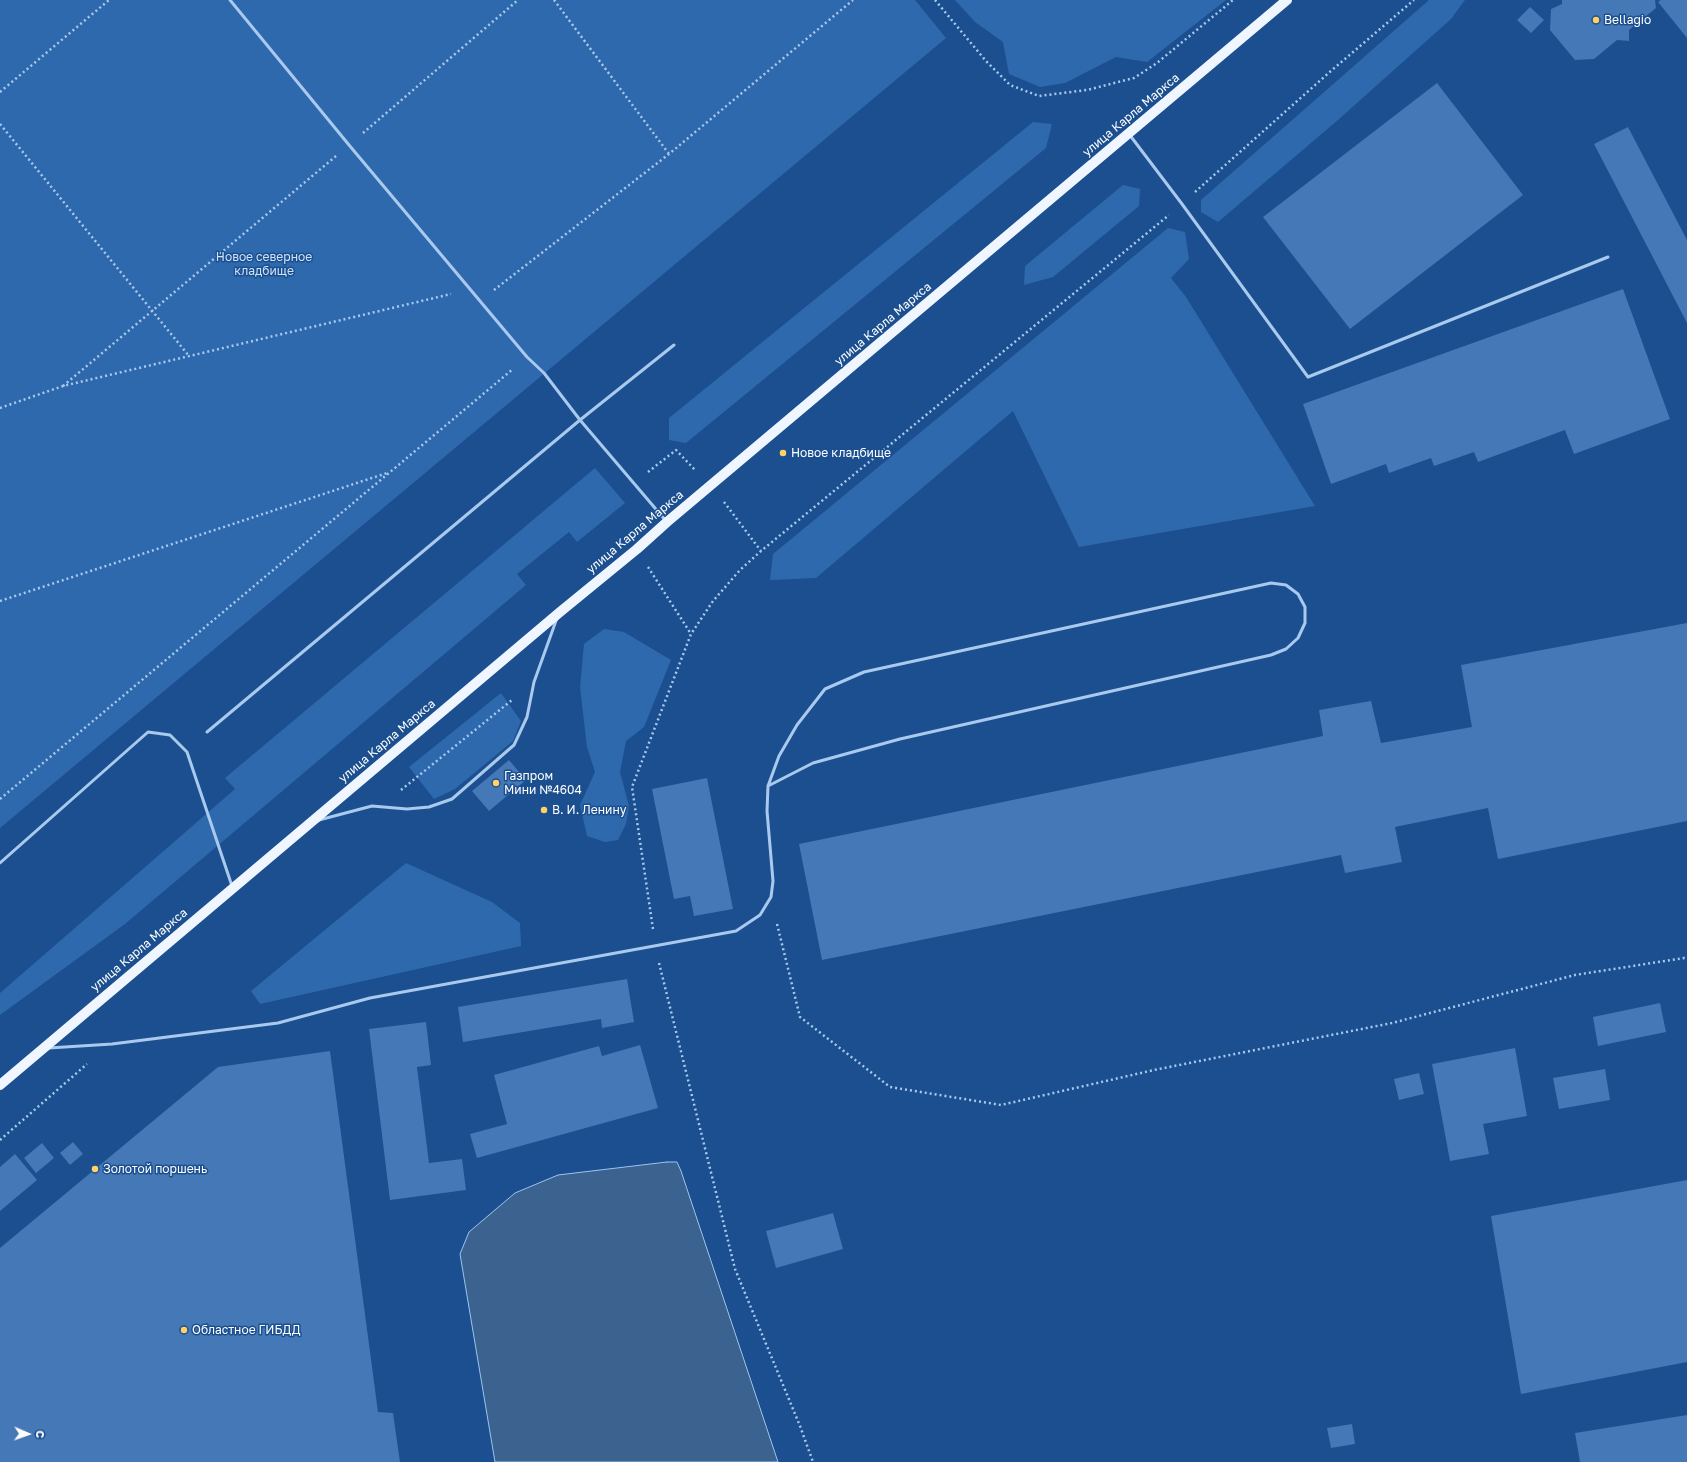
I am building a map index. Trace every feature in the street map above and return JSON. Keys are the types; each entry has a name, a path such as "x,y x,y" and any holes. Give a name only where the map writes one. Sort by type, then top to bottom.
{"main road":[{"name":"улица Карла Маркса","path":"0,1084 560,612 637,550 667,522 1129,134 1286,0"}],"lane":[{"path":"230,0 349,145 527,357 544,373 580,420 667,522"},
{"path":"1129,134 1308,377 1608,257"},
{"path":"206,732 580,420 674,346"},
{"path":"42,1049 112,1044 278,1022 370,998 736,931 760,915 771,897 773,881 766,811 768,786 779,756 797,725 825,689 864,672 1271,583 1286,585 1298,594 1305,607 1305,624 1298,638 1286,649 1271,655 900,739 813,762 768,786"},
{"path":"310,822 372,806 407,809 429,807 452,799 514,745 527,717 534,682 546,646 560,612"},
{"path":"0,863 148,732 170,735 187,752 233,888"}],"path":[{"path":"0,92 109,0"},
{"path":"63,386 349,145 518,0"},
{"path":"554,0 669,154"},
{"path":"481,301 669,154 853,0"},
{"path":"935,0 986,61 1010,85 1039,96 1087,90 1134,78 1157,63 1233,0"},
{"path":"1182,204 1332,70 1414,0"},
{"path":"0,124 189,356"},
{"path":"0,408 63,386 471,290"},
{"path":"0,799 527,357"},
{"path":"0,601 389,472"},
{"path":"637,550 691,634"},
{"path":"380,807 534,682"},
{"path":"771,897 800,1017 890,1087 1001,1105 1154,1070 1392,1023 1576,976 1684,958 1687,960"},
{"path":"0,1140 112,1044"}],"green space":[{"name":"Новое северное кладбище","path":"0,0 915,0 946,38 0,828"},
{"path":"955,0 1226,0 1147,62 1116,57 1065,83 1040,87 1009,74 1003,42 975,22"},
{"path":"1429,0 1465,0 1451,19 1338,120 1218,222 1201,212 1201,200"},
{"path":"1033,122 1052,124 1046,148 686,443 669,440 669,418"},
{"path":"1123,185 1140,189 1139,206 1053,277 1024,285 1025,266"},
{"path":"1168,228 1185,232 1189,259 1171,278 1186,297 1315,506 1079,547 1013,411 816,578 770,580 773,554"},
{"path":"595,468 625,503 577,542 569,532 517,574 526,585 125,924 0,1015 0,993 235,789 225,778"},
{"path":"604,629 624,632 671,660 644,727 626,741 620,772 629,806 626,824 618,840 605,842 587,836 580,805 595,772 587,747 580,687 584,644"},
{"path":"501,693 521,721 513,741 455,789 434,799 409,767"},
{"path":"406,863 492,902 520,923 521,946 260,1004 251,991"}],"shaded area":[{"path":"677,1162 681,1171 778,1462 495,1462 460,1254 469,1232 515,1193 558,1175"}],"building":[{"name":"Bellagio","path":"1562,0 1655,0 1656,8 1629,30 1629,41 1617,40 1594,59 1575,60 1550,30 1551,9 1562,4"},
{"path":"1661,0 1687,0 1687,38 1658,2"},
{"path":"1530,7 1544,20 1531,33 1517,20"},
{"path":"1437,83 1523,195 1350,329 1263,217"},
{"path":"1628,127 1687,240 1687,323 1594,144"},
{"path":"1623,289 1670,419 1574,454 1565,430 1478,462 1474,452 1434,466 1431,458 1389,473 1386,464 1331,484 1303,404"},
{"path":"1687,623 1687,821 1498,859 1488,808 1395,827 1402,862 1345,873 1341,855 822,960 799,844 1323,736 1319,710 1371,701 1381,743 1472,727 1461,665"},
{"path":"509,760 526,780 489,811 472,791"},
{"path":"707,778 733,909 694,916 690,896 674,899 652,789"},
{"path":"627,979 634,1022 602,1028 601,1019 463,1042 458,1007"},
{"path":"1660,1003 1666,1032 1598,1046 1593,1017"},
{"path":"426,1022 431,1065 417,1067 429,1163 462,1159 466,1190 390,1200 369,1029"},
{"path":"640,1045 658,1108 477,1158 470,1134 507,1124 494,1075 599,1046 602,1056"},
{"path":"1515,1048 1527,1116 1483,1124 1489,1154 1450,1161 1432,1064"},
{"name":"Областное ГИБДД","path":"330,1051 378,1412 393,1413 400,1462 0,1462 0,1248 218,1067"},
{"path":"1605,1069 1610,1100 1559,1109 1553,1078"},
{"path":"1419,1073 1424,1094 1399,1100 1394,1079"},
{"path":"73,1142 83,1154 70,1165 60,1153"},
{"path":"42,1143 54,1158 36,1173 24,1158"},
{"path":"15,1154 37,1180 0,1211 0,1167"},
{"path":"1687,1180 1687,1362 1521,1394 1491,1216"},
{"path":"833,1213 843,1249 776,1268 766,1231"},
{"path":"1687,1415 1687,1462 1580,1462 1575,1433"},
{"path":"1352,1424 1355,1444 1331,1448 1327,1428"}],"place":[{"name":"Bellagio","path":"1596,20"},
{"name":"Новое кладбище","path":"783,453"},
{"name":"Газпром Мини №4604","path":"496,783"},
{"name":"В. И. Ленину","path":"544,810"},
{"name":"Золотой поршень","path":"95,1169"},
{"name":"Областное ГИБДД","path":"184,1330"}]}
